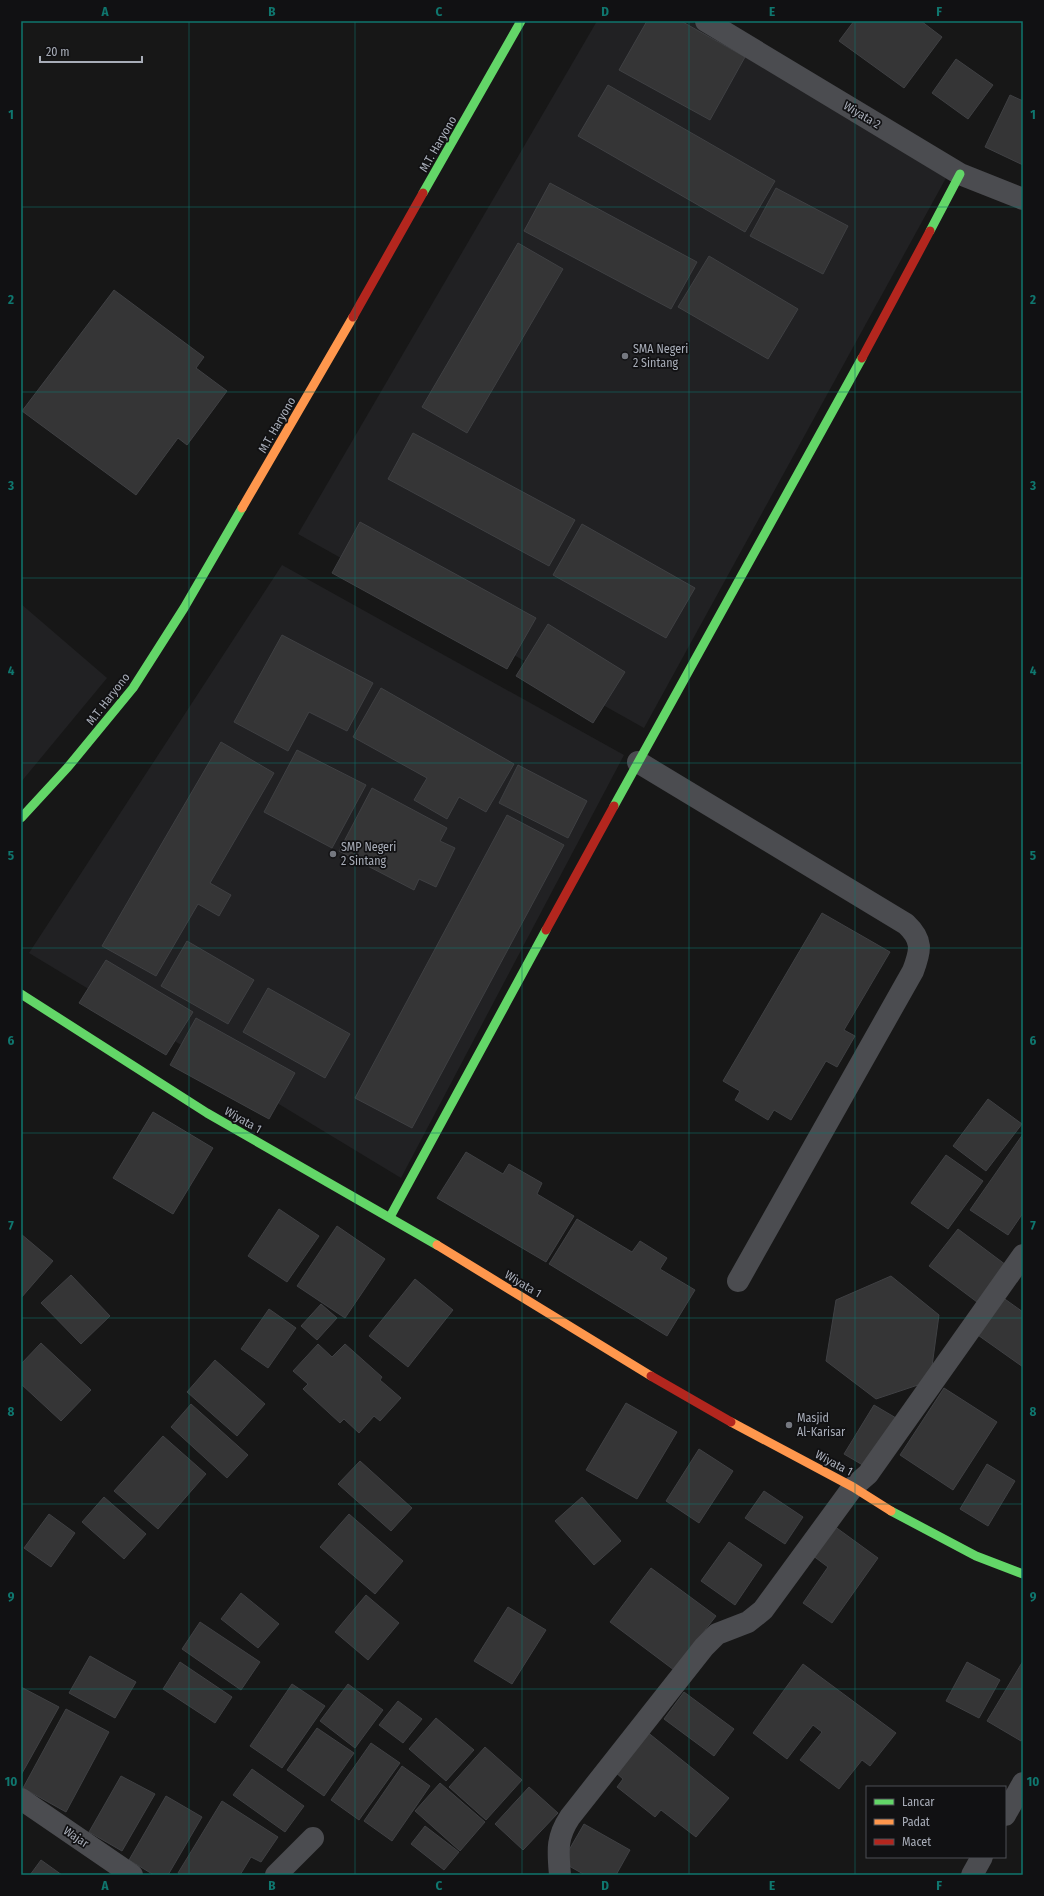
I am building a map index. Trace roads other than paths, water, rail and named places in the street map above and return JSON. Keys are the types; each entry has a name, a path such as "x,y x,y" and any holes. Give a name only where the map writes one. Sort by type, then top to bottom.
{"main road":[{"name":"M.T. Haryono","path":"21,818 68,767 133,688 180,615 314,385 521,21"},
{"path":"390,1217 638,762 849,383 960,174"},
{"name":"Wiyata 1","path":"21,994 207,1113 390,1217 709,1411 853,1487 882,1507 976,1556 1023,1574"}],"street":[{"name":"Wiyata 2","path":"706,21 960,174 1023,200"},
{"path":"638,762 906,924 916,934 919,944 918,958 913,971 738,1281"},
{"path":"560,1875 559,1840 563,1827 570,1817 704,1647 716,1634 748,1622 763,1610 853,1487 868,1474 1023,1255"},
{"path":"1006,1813 1023,1783"},
{"name":"Wajar","path":"21,1799 132,1875"},
{"path":"276,1875 313,1838"},
{"path":"972,1875 981,1858"}],"place":[{"name":"SMA Negeri 2 Sintang","path":"625,356"},
{"name":"SMP Negeri 2 Sintang","path":"333,854"},
{"name":"Masjid Al-Karisar","path":"789,1425"}]}
